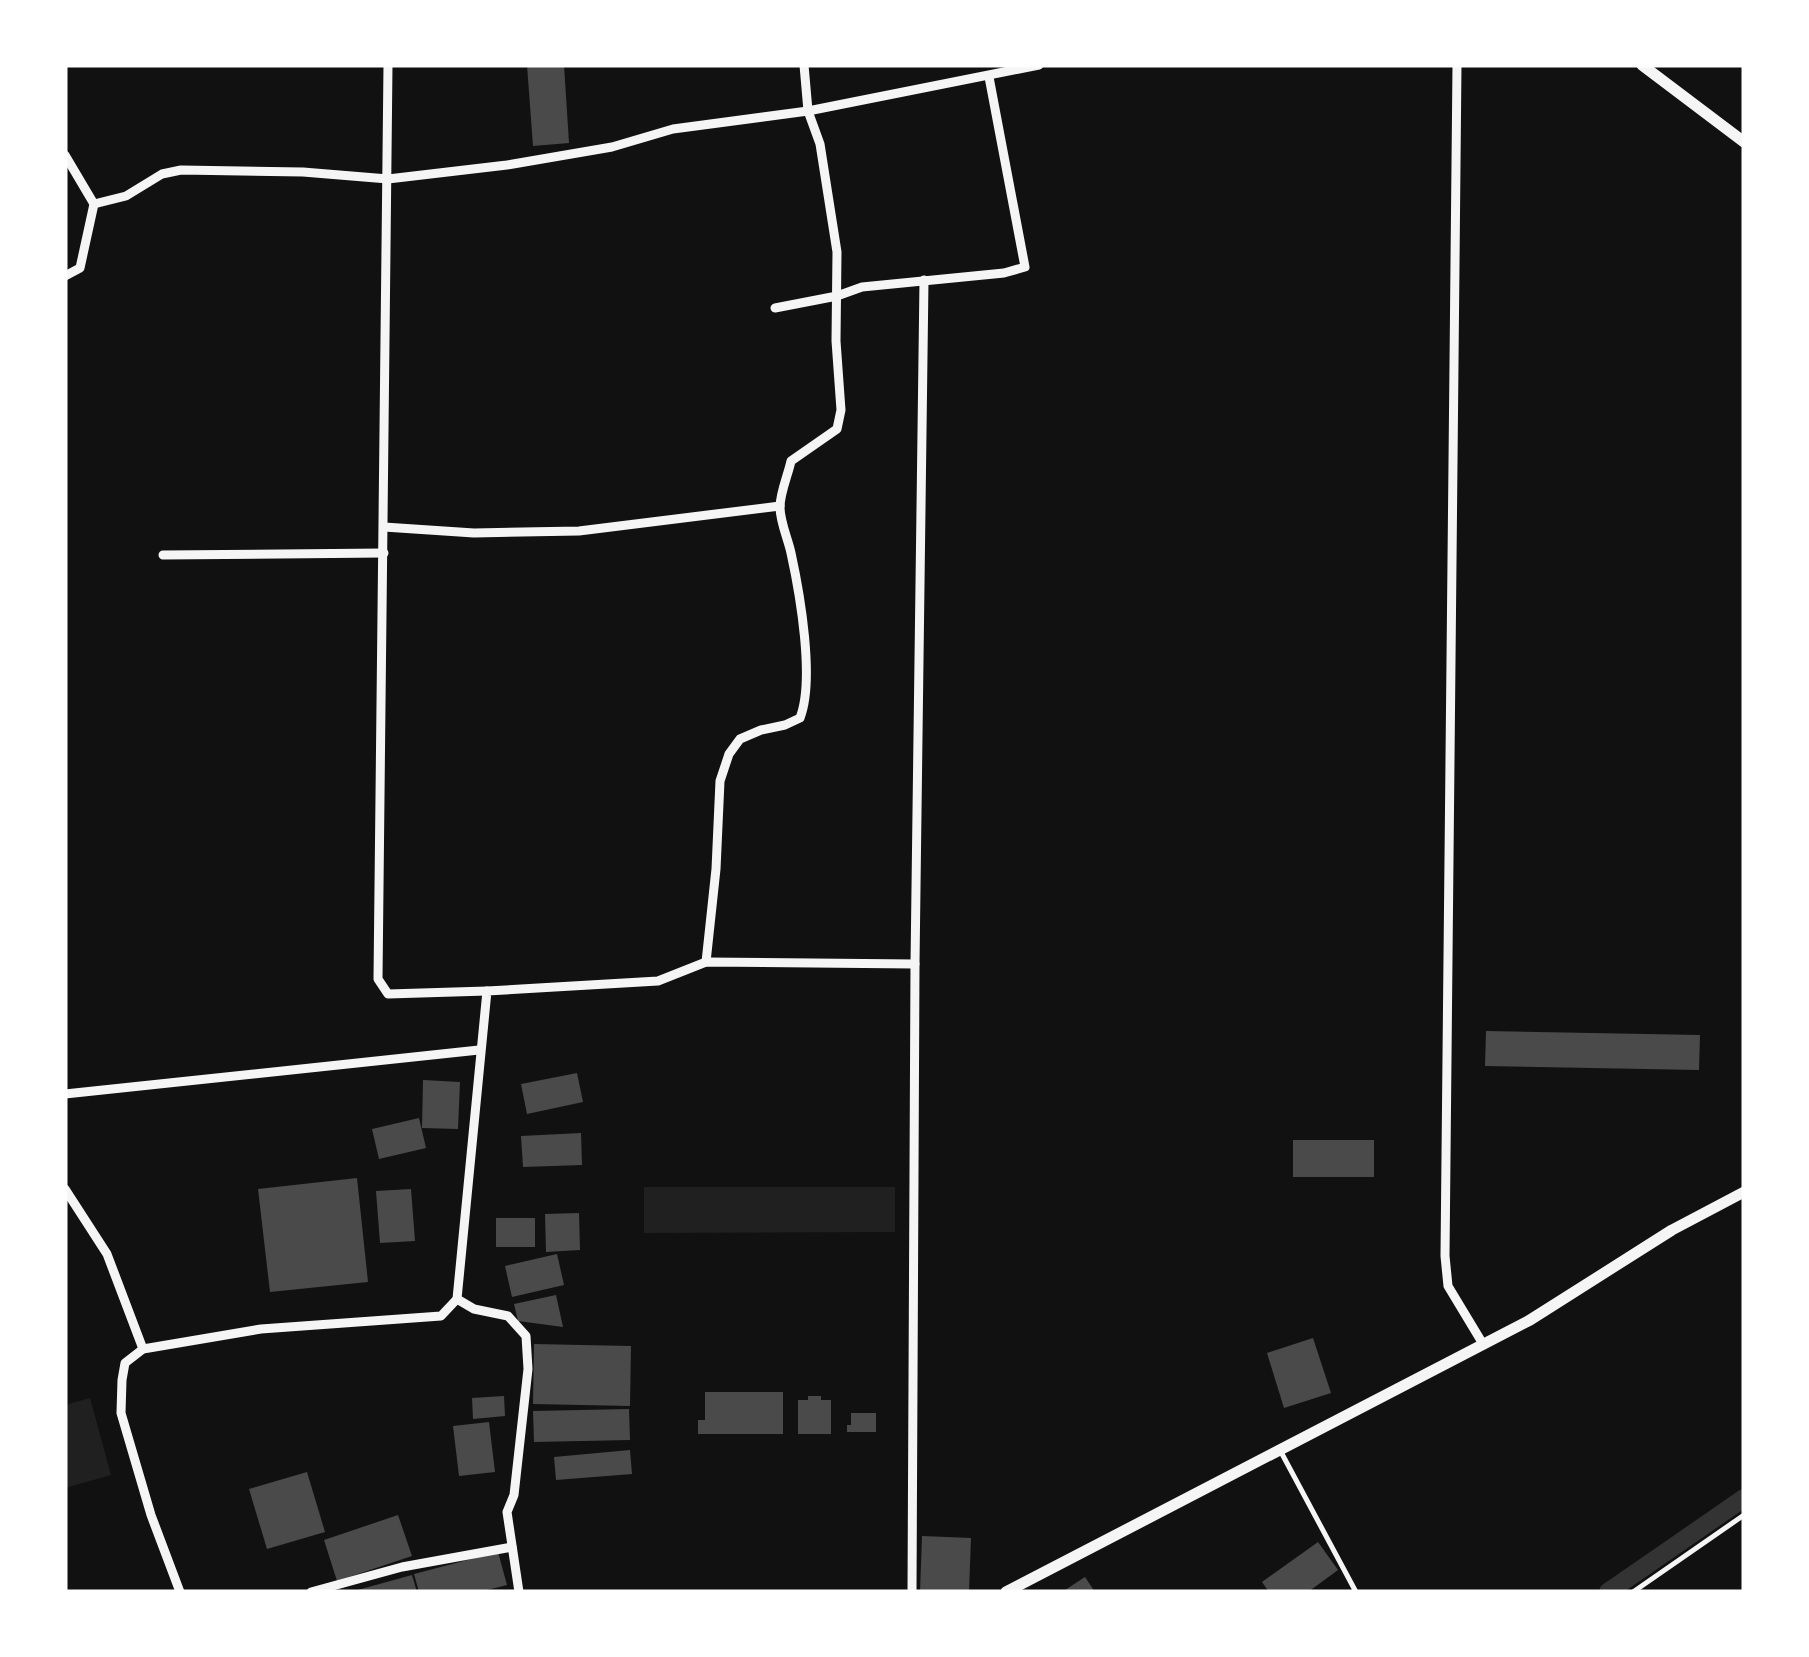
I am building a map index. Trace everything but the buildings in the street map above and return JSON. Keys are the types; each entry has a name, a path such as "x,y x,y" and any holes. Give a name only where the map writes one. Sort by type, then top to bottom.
{"street":[{"path":"388,65 378,978 388,994 487,992 658,982 706,962 915,964"},
{"path":"706,962 720,781 729,754 740,739 800,718 804,708 800,597 780,506 792,461 836,429 841,410 836,341 837,252 820,144 808,110 804,65"},
{"path":"94,204 126,196 162,174 181,170 302,172 388,179 507,165 612,147 673,129 808,110 1039,65"},
{"path":"1458,65 1445,1256 1448,1286 1483,1344"},
{"path":"1642,65 1744,142"},
{"path":"775,308 862,287 1004,273 1025,267 988,77"},
{"path":"65,155 94,204 80,268 65,276"},
{"path":"912,1592 924,280"},
{"path":"384,527 474,533 579,530 780,506"},
{"path":"163,554 383,553"},
{"path":"180,1592 121,1413 126,1363 143,1349 262,1329 441,1316 456,1299 487,992"},
{"path":"65,1094 479,1050"},
{"path":"65,1189 107,1254 143,1349"},
{"path":"1006,1592 1530,1320 1672,1230 1744,1192"},
{"path":"456,1299 474,1309 508,1316 526,1336 528,1369 514,1496 507,1512 519,1592"},
{"path":"312,1592 402,1567 512,1547"}],"lane":[{"path":"1279,1450 1356,1592"},
{"path":"1633,1592 1744,1515"}],"shaded area":[{"path":"644,1187 895,1187 895,1232 644,1233"},
{"path":"90,1398 111,1475 65,1488 65,1405"}],"waterway":[{"path":"1608,1592 1744,1498"}]}
